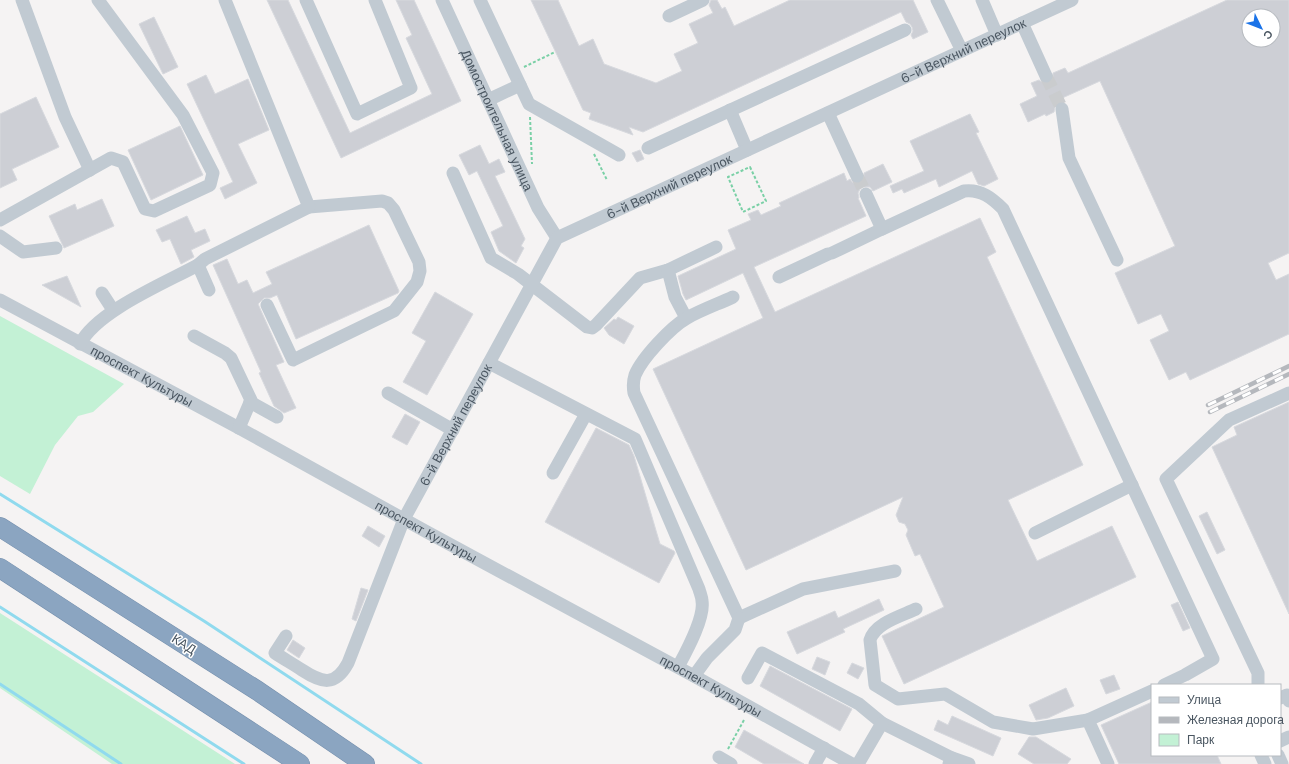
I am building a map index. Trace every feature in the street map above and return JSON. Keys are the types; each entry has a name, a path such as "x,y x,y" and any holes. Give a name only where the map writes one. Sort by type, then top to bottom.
{"highway":[{"name":"КАД","path":"0,527 258,691 365,764"},
{"path":"0,568 300,764"}],"street":[{"path":"22,0 65,117 90,170"},
{"path":"0,220 111,158 123,162 145,209 154,211 210,185 213,173 183,115 98,0"},
{"path":"225,0 309,207"},
{"path":"306,0 357,114 411,88 375,0"},
{"name":"Домостроительная улица","path":"442,0 538,208 557,238"},
{"path":"480,0 529,104 618,155"},
{"path":"669,16 703,0"},
{"path":"937,0 962,51"},
{"path":"982,0 997,35"},
{"name":"6-й Верхний переулок","path":"286,636 275,653 317,679 325,681 339,676 348,663 404,519 557,238 1072,0"},
{"path":"1022,23 1046,76"},
{"path":"648,148 905,30"},
{"path":"488,100 520,85"},
{"path":"1062,109 1069,158 1117,260"},
{"path":"730,110 747,150"},
{"path":"828,113 857,176"},
{"path":"454,172 491,258 532,284 587,327 592,328 640,278 668,270 716,247"},
{"path":"779,278 964,191 972,190 989,196 1003,209 1213,659 1166,684"},
{"path":"866,194 882,229"},
{"path":"80,344 83,337 113,310 198,265 205,259 309,207 382,201 388,203 394,210 419,262 420,271 417,282 394,311 293,360 266,305"},
{"path":"0,236 23,252 56,248"},
{"path":"198,265 210,290"},
{"path":"668,270 675,297 686,318"},
{"path":"102,292 113,310"},
{"path":"694,676 707,658 735,630 739,618 634,393 633,385 635,375 643,362 660,341 686,318 732,297"},
{"name":"проспект Культуры","path":"0,300 239,428 678,667 852,764"},
{"path":"194,336 229,355 251,399 239,428"},
{"path":"489,363 635,439 699,589 703,602 701,616 690,646 678,667"},
{"path":"388,393 453,430"},
{"path":"1258,684 1258,673 1166,479 1229,420 1289,393"},
{"path":"250,402 277,417"},
{"path":"553,473 586,414"},
{"path":"1035,533 1132,485"},
{"path":"739,618 803,589 895,571"},
{"path":"916,609 877,627 872,633 870,640 875,685 898,699 945,694 994,722 1033,728 1088,720 1151,691"},
{"path":"748,678 762,653 859,704 882,723 951,761 969,764"},
{"path":"1281,698 1286,695 1289,701"},
{"path":"1088,720 1108,764"},
{"path":"858,764 882,723"},
{"path":"815,764 824,748"}],"path":[{"path":"514,72 555,52"},
{"path":"529,104 532,164"},
{"path":"585,136 607,180"},
{"path":"750,167 766,201 744,212 728,177 750,167"},
{"path":"724,760 744,720"}],"green space":[{"path":"0,316 124,384 93,412 78,416 55,445 30,494 0,476"},
{"path":"0,613 235,764 112,764 0,688"}],"building":[{"path":"267,0 288,0 350,133 432,94 406,38 412,35 396,0 414,0 461,101 341,158"},
{"path":"531,0 558,0 579,46 593,39 604,64 656,83 682,71 674,54 698,43 689,24 713,13 709,5 711,0 717,0 722,9 725,7 734,26 790,0 913,0 928,32 913,39 911,35 913,31 912,27 906,22 901,12 643,132 629,127 633,135 589,119 591,113 583,110"},
{"path":"1227,0 1289,0 1289,253 1268,263 1276,280 1289,274 1289,334 1190,380 1186,372 1169,380 1150,340 1169,331 1161,314 1138,324 1115,273 1175,246 1100,81 1060,99 1061,101 1055,106 1054,112 1046,116 1045,114 1028,122 1020,104 1037,96 1031,83 1039,80 1045,84 1049,83 1053,80 1053,73 1065,68 1068,73"},
{"path":"154,17 178,67 163,74 139,24"},
{"path":"206,75 215,94 248,79 269,130 238,144 257,183 225,199 220,188 233,182 187,84"},
{"path":"36,97 59,147 12,169 17,180 0,188 0,114"},
{"path":"970,114 979,132 976,133 998,179 984,186 978,184 972,171 939,187 936,179 904,193 902,189 893,193 890,186 924,171 910,141"},
{"path":"180,126 203,175 151,200 128,150"},
{"path":"480,145 489,164 499,159 505,172 495,176 525,239 521,246 524,248 516,263 499,251 491,232 503,226 477,171 469,175 459,155"},
{"path":"640,150 644,159 637,162 632,153"},
{"path":"883,164 892,182 873,191 870,187 863,187 858,193 858,198 866,216 754,267 775,312 980,218 996,252 987,257 1083,465 1008,500 1037,561 1112,526 1136,577 904,684 882,636 944,607 920,554 915,556 906,535 908,530 905,524 899,522 896,515 903,497 746,570 653,369 763,318 743,273 686,300 683,294 678,276 736,249 728,230 751,220 748,214 758,210 761,215 781,206 779,203 844,173 847,181 850,179 853,183 860,183 864,180 864,173"},
{"path":"102,199 114,226 64,248 49,216 75,204 77,210"},
{"path":"187,216 195,233 205,229 210,241 191,250 194,257 181,264 170,239 162,242 156,230"},
{"path":"369,225 399,291 398,293 296,339 277,295 270,298 264,298 258,304 284,362 276,365 296,408 284,413 274,406 259,373 261,372 213,265 227,259 238,284 247,280 253,293 272,284 266,272"},
{"path":"67,276 81,307 42,285"},
{"path":"435,292 473,314 427,395 403,382 426,341 412,333"},
{"path":"618,317 634,326 624,344 609,335 604,328"},
{"path":"1289,402 1289,614 1212,447 1237,435 1234,427"},
{"path":"405,414 420,422 407,445 392,437"},
{"path":"596,428 629,445 634,456 660,544 674,551 675,553 659,583 545,522"},
{"path":"1207,512 1225,550 1217,554 1199,516"},
{"path":"368,526 385,536 379,547 362,536"},
{"path":"361,588 368,590 356,621 352,619"},
{"path":"879,599 884,610 843,629 845,632 797,654 787,632 835,611 838,618"},
{"path":"1178,602 1190,628 1183,631 1171,605"},
{"path":"293,640 305,648 299,658 287,650"},
{"path":"817,657 830,662 825,675 812,669"},
{"path":"852,663 864,668 858,679 847,673"},
{"path":"770,666 852,709 840,731 760,686"},
{"path":"1114,675 1120,689 1106,694 1100,680"},
{"path":"1066,688 1074,706 1048,718 1036,720 1029,705"},
{"path":"1151,702 1151,756 1217,756 1221,764 1119,764 1101,725"},
{"path":"952,716 1001,738 993,756 934,730 938,720 948,725"},
{"path":"744,730 804,764 764,764 735,747"},
{"path":"1029,737 1036,737 1071,759 1067,764 1034,764 1018,754"}],"waterway":[{"path":"0,494 204,621 421,764"},
{"path":"0,607 244,764"},
{"path":"0,684 121,764"}],"tunnel":[{"path":"1046,76 1062,109"},
{"path":"857,176 866,194"}],"railway":[{"path":"1208,405 1289,366"},
{"path":"1210,412 1289,374"}]}
